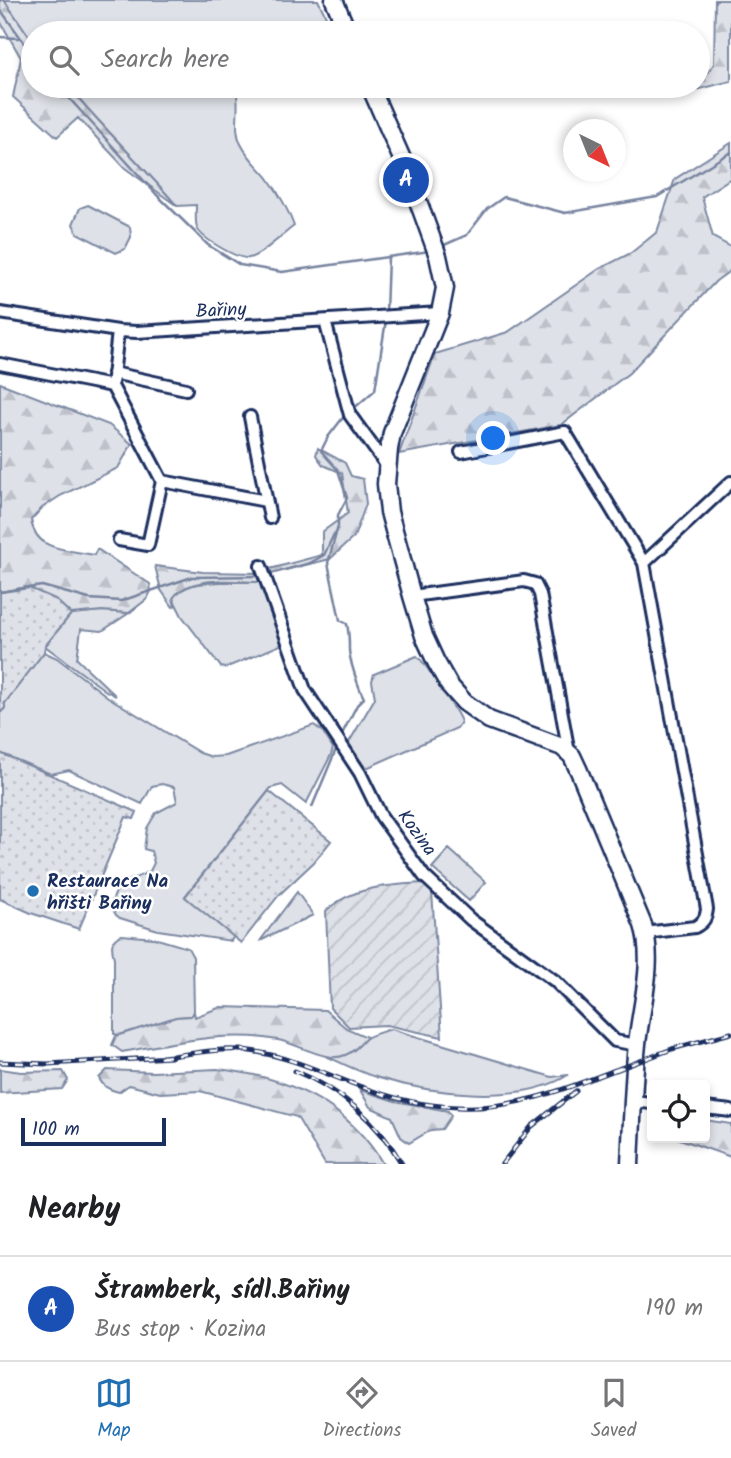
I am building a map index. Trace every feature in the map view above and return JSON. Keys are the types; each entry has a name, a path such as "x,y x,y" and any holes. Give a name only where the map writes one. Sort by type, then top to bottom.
{"main road":[{"path":"334,0 343,21"},
{"path":"375,98 406,168 435,249 445,288 439,313 392,433 387,466 389,512 424,636 449,685 464,702 489,720 548,741 569,753 646,933 647,961 637,1045 630,1164"}],"street":[{"name":"Bařiny","path":"0,313 118,331 439,313"},
{"path":"326,321 350,415 387,466"},
{"path":"118,331 112,386 162,481 148,545 119,540"},
{"path":"0,364 112,386"},
{"path":"113,373 186,388"},
{"path":"250,417 270,518"},
{"path":"461,452 565,432 643,563 707,909 706,918 695,926 646,933"},
{"path":"162,481 266,501"},
{"path":"643,563 731,482"},
{"name":"Kozina","path":"261,566 305,690 360,773 381,816 424,876 471,920 555,981 615,1041 637,1045"},
{"path":"412,596 524,581 535,584 540,594 569,753"},
{"path":"633,1101 647,1102"},
{"path":"710,1109 731,1111"}],"green space":[{"path":"0,0 4,0 21,25 21,58 0,21"},
{"path":"4,0 318,0 328,21 21,21 21,25"},
{"path":"715,0 731,0 731,81 710,86 710,70 714,64"},
{"path":"21,58 21,98 78,98 177,206 125,168 78,118 57,137 13,97"},
{"path":"78,98 238,98 237,130 241,144 268,178 294,226 266,249 249,258 220,248 197,228 196,205 177,206"},
{"path":"731,143 731,178 702,197 713,237 731,247 731,270 716,281 629,373 561,425 399,454 435,354 508,332 599,269 631,253 657,232 675,179"},
{"path":"88,205 130,227 131,237 125,249 116,253 77,233 73,224 80,208"},
{"path":"0,383 109,425 132,444 118,468 60,496 42,508 31,520 39,538 46,544 94,555 97,549 150,584 151,591 147,599 129,613 102,611 71,614 55,599 27,587 0,592"},
{"path":"318,448 345,463 351,476 363,479 366,504 354,537 330,559 272,573 270,569 322,555 322,532 348,513 342,473 323,465 316,455"},
{"path":"155,566 203,572 260,573 262,582 214,581 190,585 173,598 173,607 161,590"},
{"path":"220,582 262,582 283,644 225,668 221,667 182,616 173,598 188,587"},
{"path":"27,587 55,599 71,614 45,646 44,652 0,713 0,592"},
{"path":"102,611 129,613 102,631 81,629 77,659 116,696 45,646 71,614"},
{"path":"44,652 57,658 108,697 200,753 212,757 226,756 314,725 323,732 333,748 306,804 282,785 271,788 185,896 234,936 231,941 158,930 120,918 111,906 121,886 150,871 154,863 151,851 144,849 147,828 156,813 177,802 174,787 162,784 152,786 142,804 69,770 51,774 0,753 0,713"},
{"path":"417,656 461,722 457,728 362,770 348,744 375,698 372,681 374,674"},
{"path":"0,753 137,812 134,819 126,817 79,929 0,899"},
{"path":"269,791 331,841 314,862 279,895 241,943 185,897"},
{"path":"449,849 486,882 469,901 432,868"},
{"path":"425,883 432,892 442,1037 386,1025 349,1027 330,1008 326,911 348,896 372,888"},
{"path":"297,892 313,915 260,941"},
{"path":"122,935 154,938 188,948 193,957 194,1012 191,1016 176,1017 120,1035 114,1034 112,947 113,941"},
{"path":"221,1007 325,1010 346,1028 367,1037 341,1057 322,1055 278,1040 259,1037 200,1039 122,1052 112,1045 116,1036 176,1017 191,1016 194,1012 195,1017"},
{"path":"391,1029 552,1077 568,1075 526,1090 476,1094 450,1092 379,1078 315,1051 342,1055 368,1037"},
{"path":"0,1069 21,1072 63,1071 68,1080 62,1089 0,1093"},
{"path":"217,1069 267,1078 312,1096 351,1124 383,1164 325,1164 297,1117 200,1091 160,1093 129,1085 119,1092 107,1088 99,1078 107,1070 153,1072"},
{"path":"360,1090 395,1101 448,1111 451,1116 442,1129 431,1130 409,1143 401,1137 392,1117 370,1107"},
{"path":"710,1121 731,1124 731,1157 691,1143 710,1143"}],"waterway":[{"path":"0,9 21,38"},
{"path":"0,37 18,38"},
{"path":"69,98 156,194 208,245 240,265 282,272 430,251"},
{"path":"442,246 467,235 487,209 504,197 565,213 657,197 731,152"},
{"path":"386,313 388,257"},
{"path":"352,410 375,390 386,320"},
{"path":"338,525 338,515 347,498 338,470 321,451 345,415"},
{"path":"338,526 328,563 340,620 347,624 349,652 364,698 357,705 341,736"},
{"path":"267,575 310,563 324,555 334,534"},
{"path":"0,592 42,586 89,599 121,601 192,577 260,576"},
{"path":"312,807 337,747"}],"railway":[{"path":"616,1070 672,1049 731,1033"},
{"path":"162,1057 221,1050 257,1052 296,1062 395,1098 458,1107 522,1101 623,1067"},
{"path":"0,1062 47,1064 171,1057"},
{"path":"295,1071 327,1087 356,1108 381,1134 402,1164"},
{"path":"502,1164 531,1127 576,1091"}],"place":[{"name":"Štramberk, sídl.Bařiny","path":"406,180"},
{"name":"Restaurace Na hřišti Bařiny","path":"33,891"}]}
